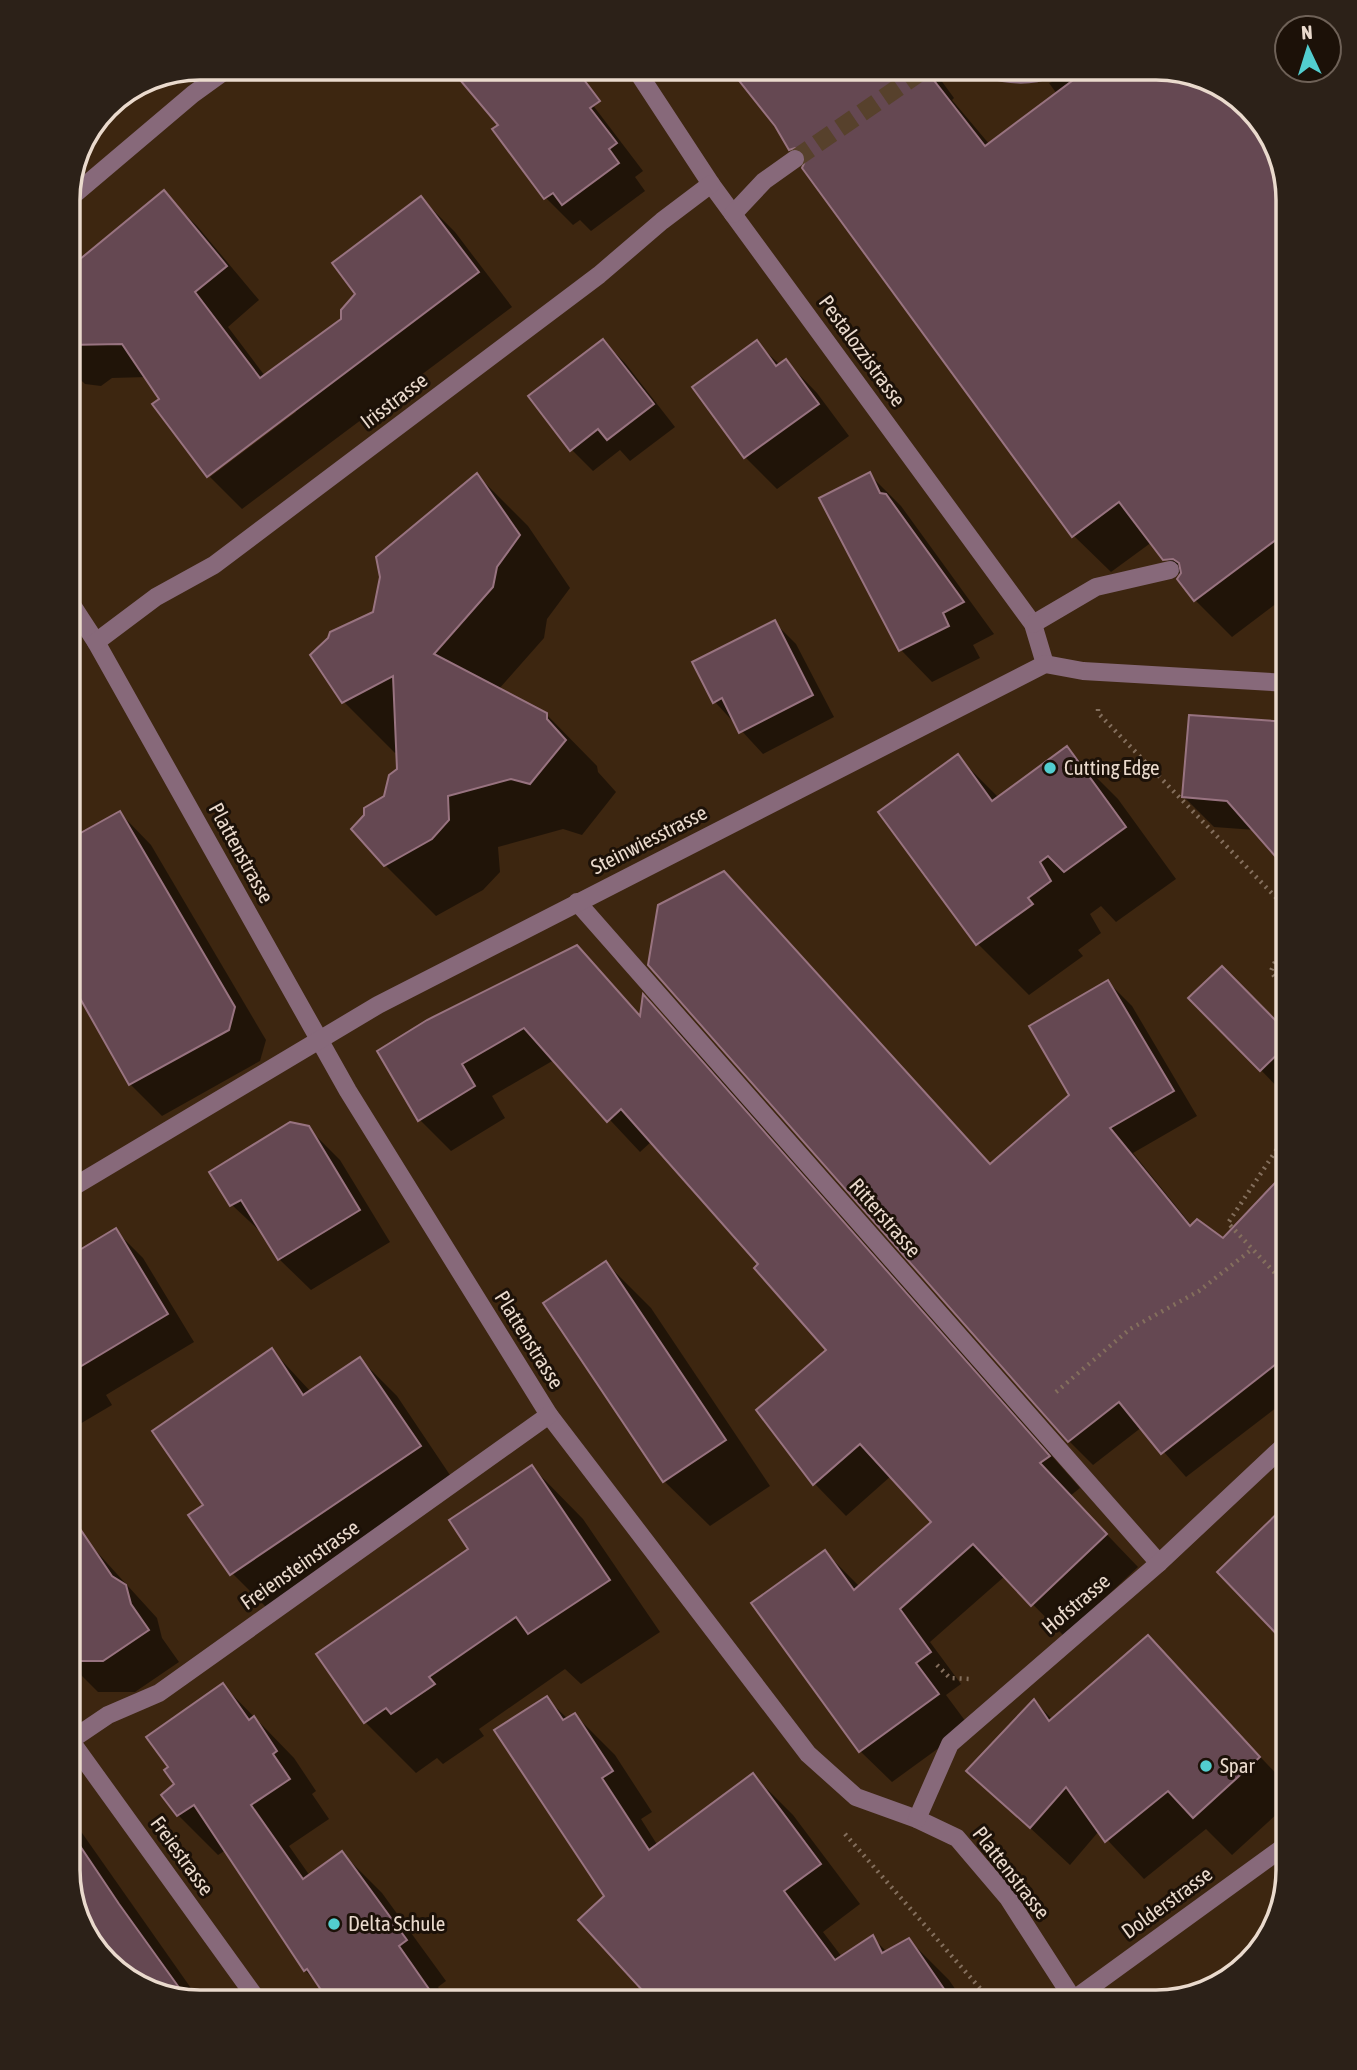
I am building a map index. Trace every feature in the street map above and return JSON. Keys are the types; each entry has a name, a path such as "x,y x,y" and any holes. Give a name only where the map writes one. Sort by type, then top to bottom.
{"street":[{"path":"82,188 214,80"},
{"name":"Pestalozzistrasse","path":"643,80 711,184 1033,624 1045,664"},
{"path":"733,214 764,181 795,159"},
{"name":"Irisstrasse","path":"96,642 156,597 214,565 598,275 662,220 711,184"},
{"path":"1033,624 1096,587 1170,570"},
{"name":"Plattenstrasse","path":"81,619 318,1038 549,1415 808,1754 856,1797 917,1819 957,1838 1007,1898 1066,1990"},
{"path":"1045,664 1083,671 1276,682"},
{"name":"Steinwiesstrasse","path":"80,1182 318,1038 577,902 1045,664"},
{"name":"Ritterstrasse","path":"577,902 1159,1563"},
{"name":"Freiensteinstrasse","path":"80,1732 108,1715 159,1693 549,1415"},
{"name":"Hofstrasse","path":"917,1819 950,1744 1159,1563 1276,1453"},
{"name":"Freiestrasse","path":"80,1754 250,1989"},
{"name":"Dolderstrasse","path":"1088,1990 1276,1853"}],"path":[{"path":"1097,701 1098,713 1276,898"},
{"path":"1276,960 1271,971 1276,979"},
{"path":"1276,1151 1228,1223 1276,1275"},
{"path":"1028,1415 1130,1329 1199,1291 1251,1250"},
{"path":"937,1665 950,1678 961,1676"},
{"path":"844,1833 981,1990"}],"building":[{"path":"460,80 584,80 600,101 590,108 617,143 609,149 619,163 562,205 553,193 544,199 492,129 498,125"},
{"path":"739,81 934,81 985,146 1072,81 1165,81 1195,87 1223,101 1252,127 1267,154 1275,184 1276,540 1194,601 1177,579 1181,573 1179,563 1173,559 1163,560 1119,502 1072,537 802,168 806,159 804,152 795,148 789,150 775,126"},
{"path":"164,190 227,266 195,292 260,378 341,319 341,310 355,294 332,263 421,196 479,272 207,477 152,404 159,399 122,344 81,345 81,258"},
{"path":"603,339 654,404 607,440 598,429 570,451 528,396"},
{"path":"757,340 776,366 786,359 819,404 744,458 692,387"},
{"path":"870,472 880,493 886,494 964,602 943,613 949,626 899,651 819,498"},
{"path":"477,473 520,535 497,567 493,587 434,654 547,713 547,719 566,740 530,784 511,779 448,796 449,820 432,839 384,866 351,829 364,815 364,808 384,796 389,775 397,769 393,676 342,703 310,655 328,638 330,632 373,612 380,577 376,557"},
{"path":"775,620 813,695 739,733 722,698 713,703 692,662"},
{"path":"1189,715 1276,721 1276,857 1227,801 1182,797"},
{"path":"1067,746 1126,827 1064,872 1048,856 1040,862 1051,881 1028,898 1033,904 976,945 878,812 958,754 992,801"},
{"path":"120,811 235,1007 229,1030 129,1085 81,999 81,833"},
{"path":"724,871 990,1164 1069,1095 1029,1026 1108,980 1174,1091 1110,1128 1190,1226 1197,1219 1223,1238 1276,1182 1276,1364 1161,1454 1119,1402 1068,1442 648,965 658,905"},
{"path":"577,945 640,1016 643,994 1050,1456 1040,1463 1107,1534 1031,1606 973,1544 900,1609 931,1652 916,1663 939,1694 859,1752 751,1603 825,1550 854,1590 931,1522 860,1444 813,1485 756,1410 826,1350 754,1268 758,1264 621,1109 607,1122 524,1028 462,1064 475,1086 418,1121 377,1051 427,1020"},
{"path":"1222,966 1276,1021 1276,1056 1260,1071 1188,998"},
{"path":"290,1122 309,1126 360,1210 278,1260 241,1200 230,1206 209,1172"},
{"path":"116,1228 168,1314 80,1367 80,1250"},
{"path":"606,1261 726,1440 663,1482 543,1303"},
{"path":"272,1348 303,1395 360,1357 421,1446 230,1575 188,1515 203,1505 152,1431"},
{"path":"532,1465 610,1580 528,1634 516,1617 429,1677 435,1684 391,1714 386,1708 364,1723 316,1654 468,1549 449,1520"},
{"path":"1276,1515 1276,1633 1217,1572"},
{"path":"80,1529 112,1576 126,1585 131,1604 149,1630 103,1661 80,1661"},
{"path":"1148,1635 1260,1757 1193,1818 1168,1791 1105,1842 1066,1787 1030,1828 966,1771 1034,1699 1049,1721"},
{"path":"223,1683 249,1720 254,1716 277,1751 273,1754 290,1779 251,1805 303,1879 342,1851 407,1940 399,1946 429,1989 320,1989 307,1969 304,1971 194,1805 177,1816 161,1795 174,1784 164,1770 168,1767 146,1737"},
{"path":"547,1696 563,1720 575,1713 613,1771 602,1778 649,1850 753,1773 821,1864 784,1891 835,1960 873,1935 882,1953 909,1938 945,1990 642,1989 578,1920 604,1896 494,1730"},
{"path":"80,1846 178,1987 140,1973 127,1965 105,1943 85,1901 80,1870"}],"tunnel":[{"path":"795,159 908,81"}],"place":[{"name":"Cutting Edge","path":"1050,768"},
{"name":"Spar","path":"1206,1766"},
{"name":"Delta Schule","path":"334,1924"}]}
